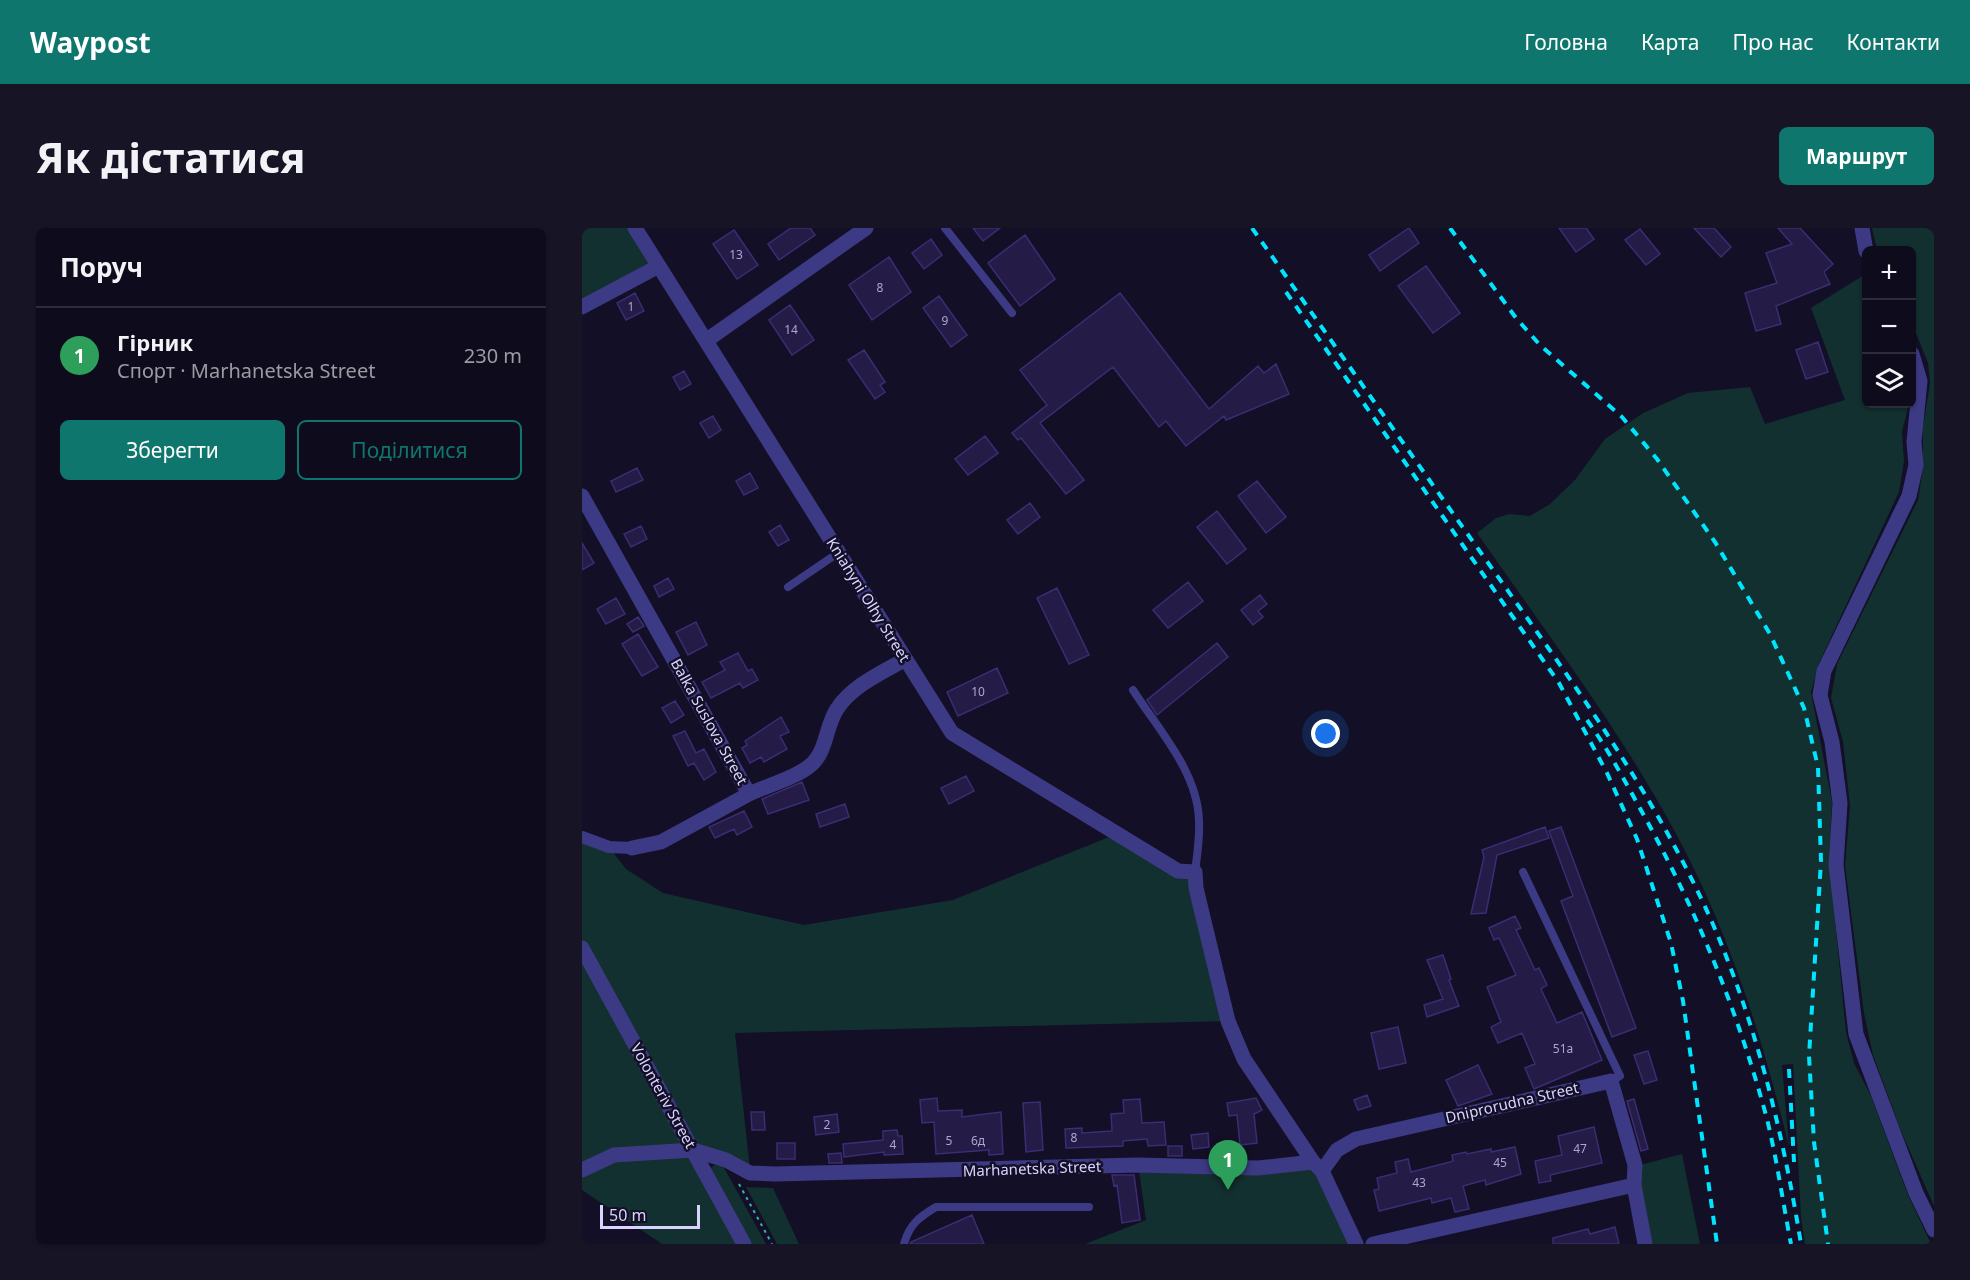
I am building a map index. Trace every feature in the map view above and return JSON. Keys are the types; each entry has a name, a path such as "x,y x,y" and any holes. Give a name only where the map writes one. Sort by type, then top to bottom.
{"street":[{"name":"Kniahyni Olhy Street","path":"635,228 707,340 942,722 966,744 1119,833 1178,871 1195,872"},
{"path":"707,340 866,228"},
{"path":"1862,228 1865,246"},
{"path":"582,307 659,266"},
{"path":"1916,369 1920,381 1915,416 1913,480 1909,496 1824,671 1820,695 1832,742 1840,803 1836,865 1856,1034 1916,1193 1934,1230"},
{"name":"Balka Suslova Street","path":"582,496 749,794 813,763 821,751 837,709 849,695 870,679 904,660"},
{"path":"582,837 609,847 632,848 661,842 749,794"},
{"path":"1195,872 1196,888 1228,1021 1244,1059 1317,1166 1356,1244"},
{"name":"Volonteriv Street","path":"582,948 744,1244"},
{"path":"1611,1081 1635,1165 1634,1185 1645,1244"},
{"name":"Dniprorudna Street","path":"1317,1166 1356,1139 1611,1081"},
{"path":"582,1170 614,1155 693,1150 726,1160 743,1177"},
{"name":"Marhanetska Street","path":"743,1177 1138,1165 1258,1168 1317,1166"},
{"path":"1373,1244 1634,1185"}],"lane":[{"path":"945,228 1012,313"},
{"path":"788,587 838,553"},
{"path":"1132,690 1188,775 1199,820 1195,872"},
{"path":"1523,872 1620,1076 1611,1081"},
{"path":"904,1244 908,1231 920,1217 936,1208 1089,1208"}],"path":[{"path":"743,1177 772,1244"}],"green space":[{"path":"582,228 635,228 659,266 582,307"},
{"path":"1872,228 1934,228 1934,1206 1901,1131 1873,1055 1864,1013 1845,866 1850,806 1843,742 1831,698 1837,664 1918,500 1923,468 1923,427 1930,383 1928,363 1916,333 1916,246 1876,246"},
{"path":"1862,276 1862,408 1908,408 1902,432 1904,461 1899,492 1819,663 1811,692 1832,802 1829,859 1846,1032 1854,1063 1871,1096 1908,1195 1931,1244 1805,1244 1801,1217 1793,1064 1782,1065 1789,1147 1753,1017 1723,933 1685,851 1621,740 1477,533 1496,518 1509,514 1530,516 1550,504 1575,480 1605,439 1643,413 1688,393 1750,387 1765,424 1845,400 1811,308"},
{"path":"1119,833 1195,872 1228,1021 735,1033 750,1169 694,1151 744,1244 662,1244 582,1190 582,837 609,847 626,869 663,893 804,925 953,900"},
{"path":"1682,1154 1700,1244 1649,1244 1639,1185 1640,1165"},
{"path":"714,1165 723,1166 766,1244 749,1244 710,1169"},
{"path":"1311,1168 1321,1178 1351,1244 1085,1244 1146,1220 1139,1171"},
{"path":"746,1187 773,1188 799,1244 777,1244"}],"building":[{"path":"791,228 810,228 815,235 779,260 768,244"},
{"path":"973,228 1000,228 983,241"},
{"path":"1409,228 1419,243 1380,271 1369,255"},
{"path":"1559,228 1586,228 1594,239 1576,252"},
{"path":"1694,228 1714,228 1731,247 1721,257"},
{"path":"1778,228 1800,228 1833,264 1824,272 1830,284 1776,306 1781,324 1756,331 1745,293 1777,283 1766,253 1792,244"},
{"path":"1640,229 1660,254 1646,265 1625,240"},
{"path":"734,230 758,265 737,279 713,244"},
{"path":"1025,235 1055,279 1020,306 988,263"},
{"path":"931,239 942,255 924,269 912,253"},
{"path":"889,257 911,292 872,320 849,285"},
{"path":"1426,266 1460,313 1433,333 1398,286"},
{"path":"635,293 644,311 626,320 617,303"},
{"path":"1120,293 1209,409 1258,366 1264,373 1276,364 1289,394 1226,420 1224,416 1186,446 1166,421 1159,427 1113,367 1040,423 1084,480 1066,494 1021,438 1018,440 1012,433 1047,405 1020,370"},
{"path":"939,296 967,335 951,347 923,308"},
{"path":"790,305 814,340 792,355 769,320"},
{"path":"1818,342 1828,372 1806,379 1796,350"},
{"path":"864,350 885,382 880,385 885,392 875,399 848,360"},
{"path":"684,371 691,384 680,390 673,377"},
{"path":"713,416 721,430 709,438 700,423"},
{"path":"985,436 998,453 968,475 955,459"},
{"path":"637,468 643,480 616,492 611,481"},
{"path":"750,473 758,488 744,495 736,481"},
{"path":"1257,481 1286,517 1266,533 1238,496"},
{"path":"1030,503 1040,517 1018,534 1007,520"},
{"path":"1217,511 1246,549 1227,564 1197,527"},
{"path":"780,525 789,540 778,546 769,532"},
{"path":"641,526 647,539 631,547 624,534"},
{"path":"582,543 594,563 582,570"},
{"path":"668,578 674,589 659,597 654,586"},
{"path":"1188,582 1203,601 1168,628 1153,610"},
{"path":"1057,588 1089,655 1069,664 1037,598"},
{"path":"1260,595 1267,604 1258,611 1263,617 1253,625 1241,610"},
{"path":"616,598 625,614 606,624 597,609"},
{"path":"638,617 644,626 633,632 627,624"},
{"path":"696,622 707,645 688,655 676,632"},
{"path":"638,634 658,667 642,676 622,644"},
{"path":"1217,643 1228,657 1157,715 1147,700"},
{"path":"738,653 748,671 752,669 758,680 743,688 740,683 711,698 702,682 725,670 720,662"},
{"path":"997,668 1008,693 958,716 947,692"},
{"path":"675,701 684,715 671,723 662,708"},
{"path":"781,717 789,732 780,736 787,749 764,762 761,757 750,763 742,748 747,745 745,741"},
{"path":"685,731 696,753 704,749 716,772 704,780 694,763 688,766 673,736"},
{"path":"966,776 974,791 949,804 941,788"},
{"path":"802,782 809,800 768,814 762,799"},
{"path":"845,804 849,817 820,827 816,814"},
{"path":"744,811 752,827 737,835 734,829 715,838 709,827"},
{"path":"1545,827 1549,838 1497,855 1486,913 1471,914 1484,857 1482,850"},
{"path":"1561,827 1636,1028 1612,1037 1561,901 1573,896 1549,831"},
{"path":"1515,916 1521,928 1516,930 1535,970 1539,968 1547,985 1541,989 1557,1023 1582,1012 1602,1060 1534,1089 1525,1068 1535,1064 1522,1033 1498,1043 1491,1027 1501,1022 1487,987 1516,975 1499,938 1494,940 1489,928"},
{"path":"1443,955 1459,1006 1427,1017 1424,1005 1443,999 1427,960"},
{"path":"1398,1027 1406,1063 1379,1069 1371,1033"},
{"path":"1648,1051 1657,1080 1644,1084 1634,1055"},
{"path":"1478,1065 1492,1094 1458,1106 1446,1080"},
{"path":"1367,1095 1371,1106 1358,1110 1354,1100"},
{"path":"937,1098 938,1111 962,1110 962,1117 1001,1112 1003,1154 989,1155 989,1150 936,1154 934,1122 922,1123 920,1100"},
{"path":"1256,1098 1262,1110 1254,1114 1257,1143 1240,1145 1237,1115 1229,1116 1227,1103"},
{"path":"1140,1099 1142,1123 1164,1122 1166,1145 1148,1146 1147,1139 1123,1141 1123,1146 1066,1148 1065,1129 1082,1128 1082,1133 1112,1131 1111,1114 1124,1113 1123,1100"},
{"path":"1634,1099 1648,1149 1641,1151 1627,1101"},
{"path":"1040,1102 1043,1150 1026,1152 1023,1103"},
{"path":"751,1112 764,1112 765,1130 752,1130"},
{"path":"837,1114 839,1132 816,1135 814,1117"},
{"path":"1594,1127 1602,1163 1550,1175 1551,1181 1539,1183 1535,1161 1562,1155 1558,1136"},
{"path":"897,1130 898,1136 902,1136 903,1154 884,1155 884,1152 844,1157 843,1144 883,1140 883,1131"},
{"path":"1208,1133 1209,1147 1193,1149 1191,1135"},
{"path":"777,1143 795,1143 795,1159 777,1159"},
{"path":"1168,1146 1182,1146 1182,1156 1168,1156"},
{"path":"1515,1147 1521,1174 1486,1185 1485,1180 1463,1186 1469,1209 1455,1212 1451,1198 1432,1203 1431,1198 1379,1211 1374,1190 1379,1189 1377,1178 1397,1173 1395,1162 1408,1159 1411,1172 1453,1161 1452,1155 1491,1149 1491,1152"},
{"path":"841,1153 842,1163 829,1163 828,1154"},
{"path":"1112,1175 1134,1175 1140,1220 1122,1223 1117,1185 1114,1186"},
{"path":"972,1215 984,1244 910,1244 911,1242"},
{"path":"1615,1227 1619,1244 1553,1244 1553,1238 1588,1229 1590,1234"}],"railway":[{"path":"1252,228 1584,700 1666,830 1712,922 1755,1040 1777,1121 1801,1244"},
{"path":"1450,228 1516,318 1540,345 1622,417 1657,459 1715,542 1770,634 1804,708 1818,767 1821,861 1809,1056 1814,1142 1828,1244"},
{"path":"1286,292 1559,683 1607,773 1637,839 1671,943 1683,1001 1717,1244"},
{"path":"1587,720 1618,770 1666,857 1716,967 1744,1042 1767,1119 1791,1244"},
{"path":"1789,1069 1794,1162"}],"place":[{"name":"Гірник","path":"1228,1190"}]}
